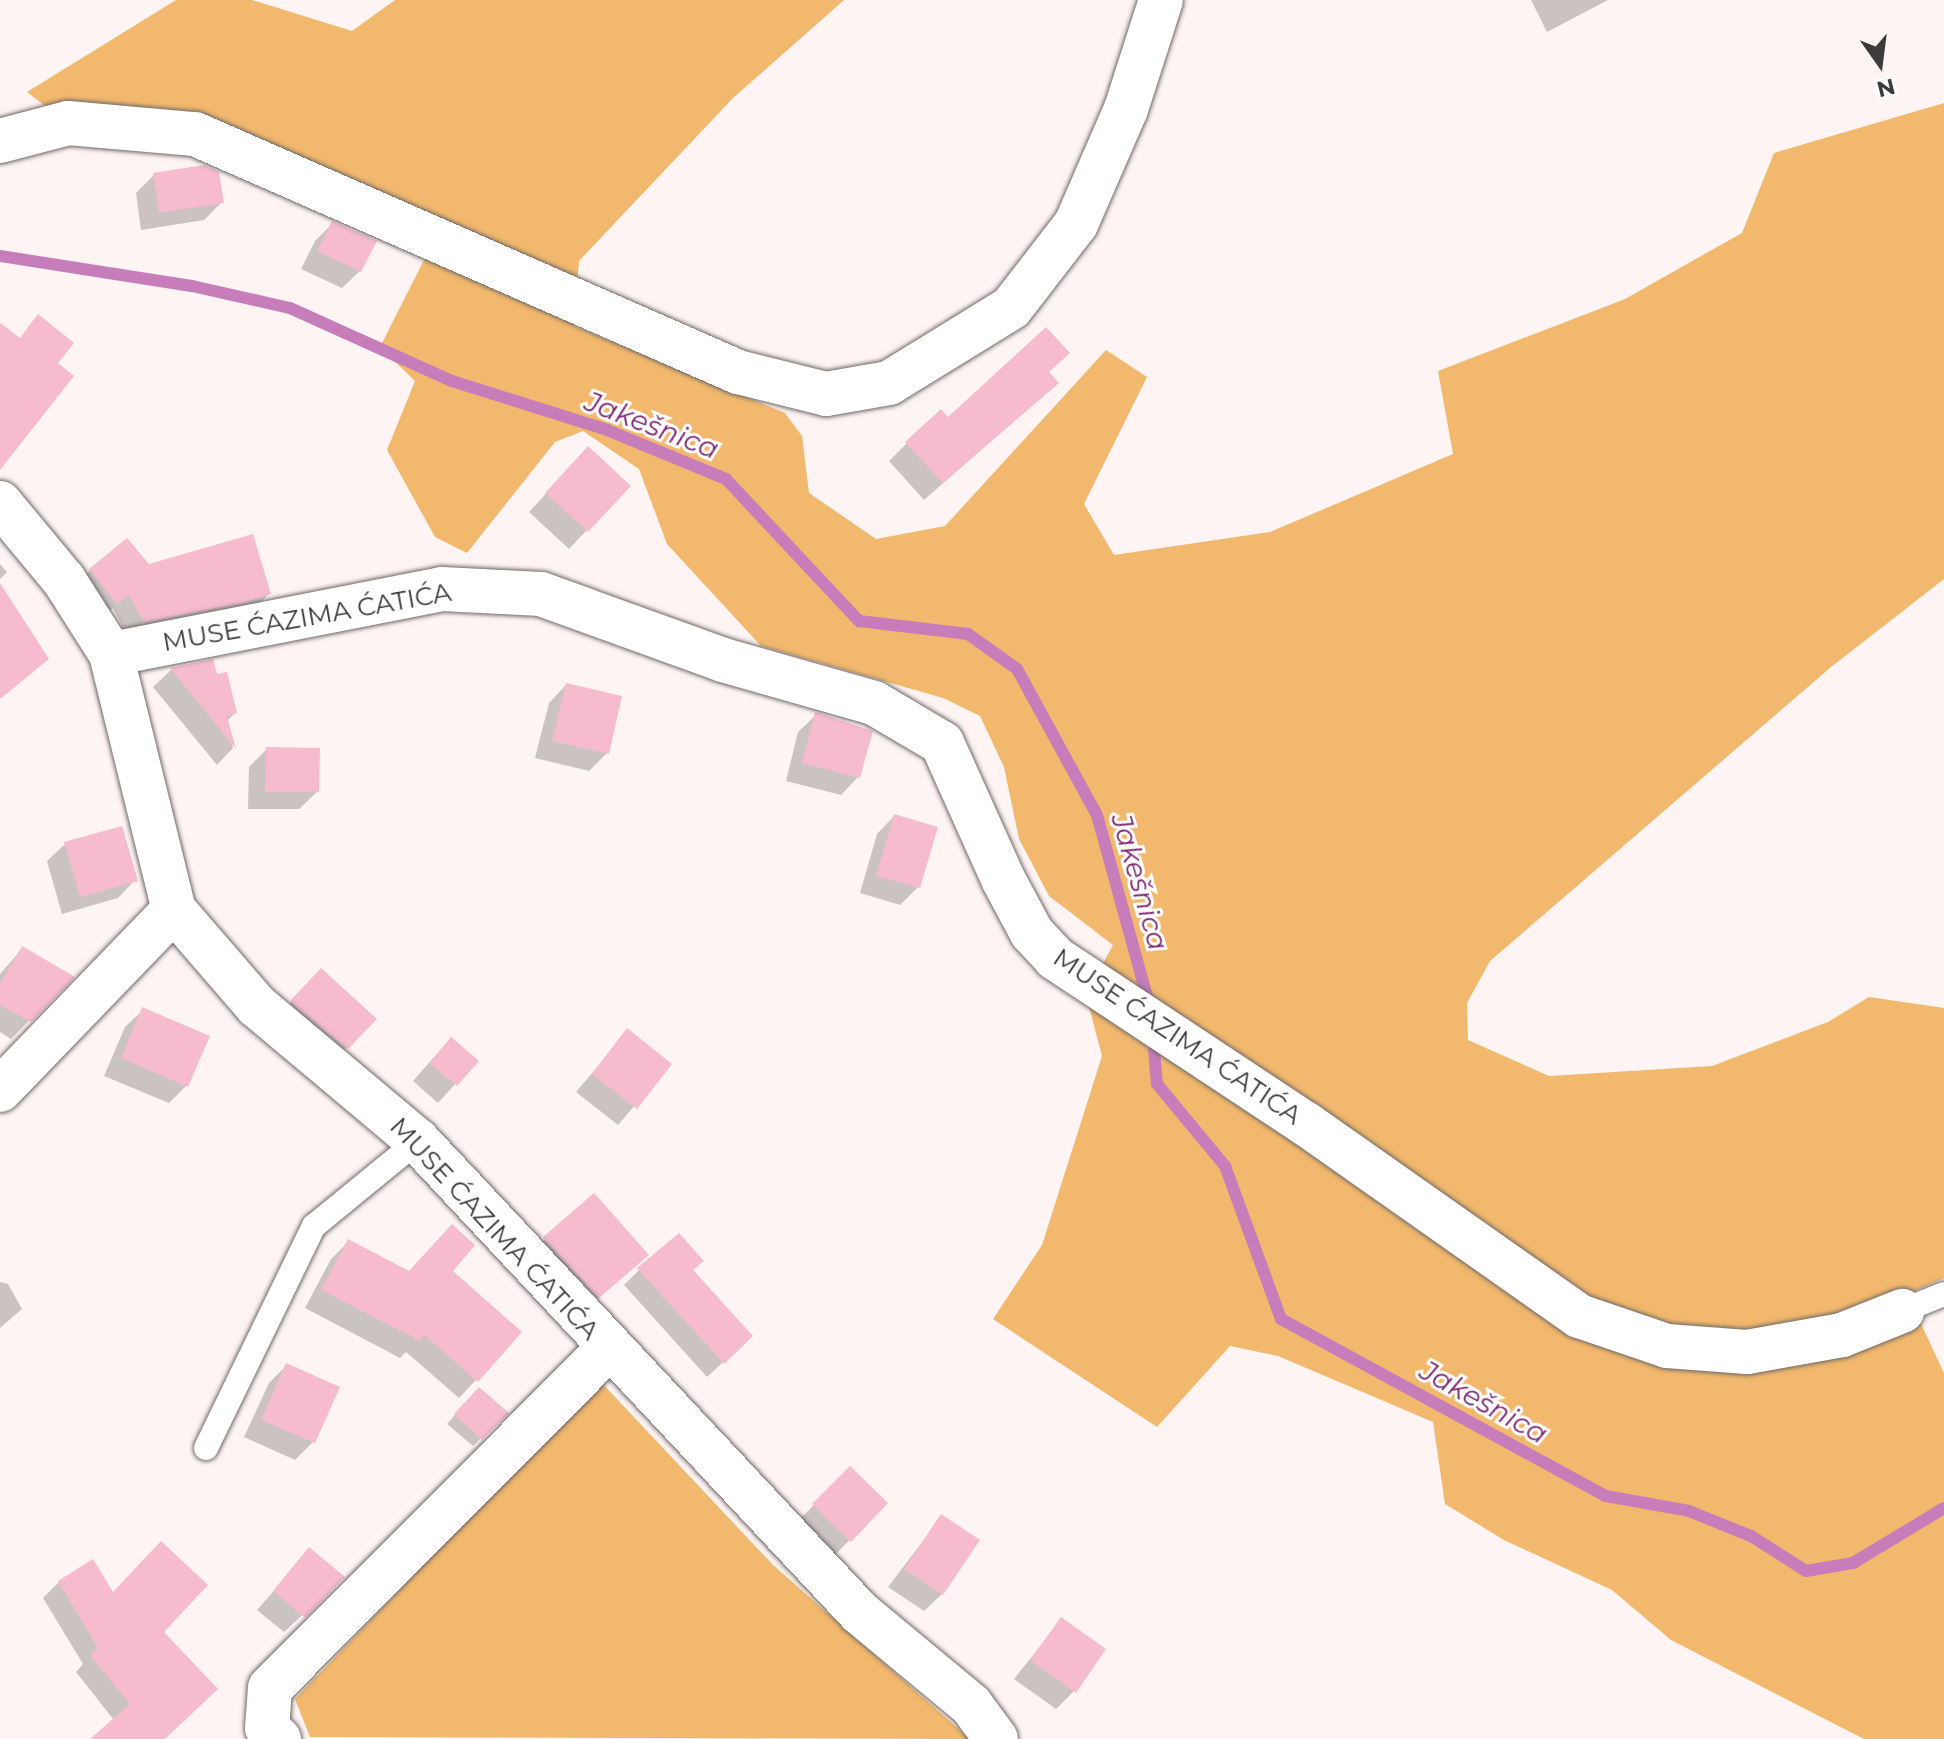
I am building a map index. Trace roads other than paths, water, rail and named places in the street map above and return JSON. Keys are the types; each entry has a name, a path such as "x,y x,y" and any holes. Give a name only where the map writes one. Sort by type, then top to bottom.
{"street":[{"path":"0,141 68,123 195,134 738,372 826,394 889,383 1011,308 1076,224 1126,109 1161,0"},
{"name":"MUSE ĆAZIMA ĆATIĆA","path":"0,503 64,580 111,654 174,910 257,1006 418,1141 608,1349 859,1612 971,1705 996,1739"},
{"name":"MUSE ĆAZIMA ĆATIĆA","path":"111,654 442,589 541,594 723,660 874,703 942,743 1003,879 1032,933 1055,958 1306,1124 1579,1316 1667,1346 1747,1352 1842,1335 1902,1311"},
{"path":"0,1090 174,910"},
{"name":"MUSE ĆAZIMA ĆATIĆA","path":"279,1739 267,1728 270,1688 608,1349"}],"lane":[{"path":"206,1448 314,1226 418,1141"},
{"path":"1902,1311 1944,1294"}],"waterway":[{"name":"Jakešnica","path":"0,256 192,286 290,308 452,381 607,430 726,479 859,621 968,634 1017,669 1097,815 1150,1007"},
{"name":"Jakešnica","path":"1154,1050 1157,1084 1225,1166 1281,1319 1606,1496 1689,1511 1751,1536 1806,1571 1853,1563 1944,1508"}]}
